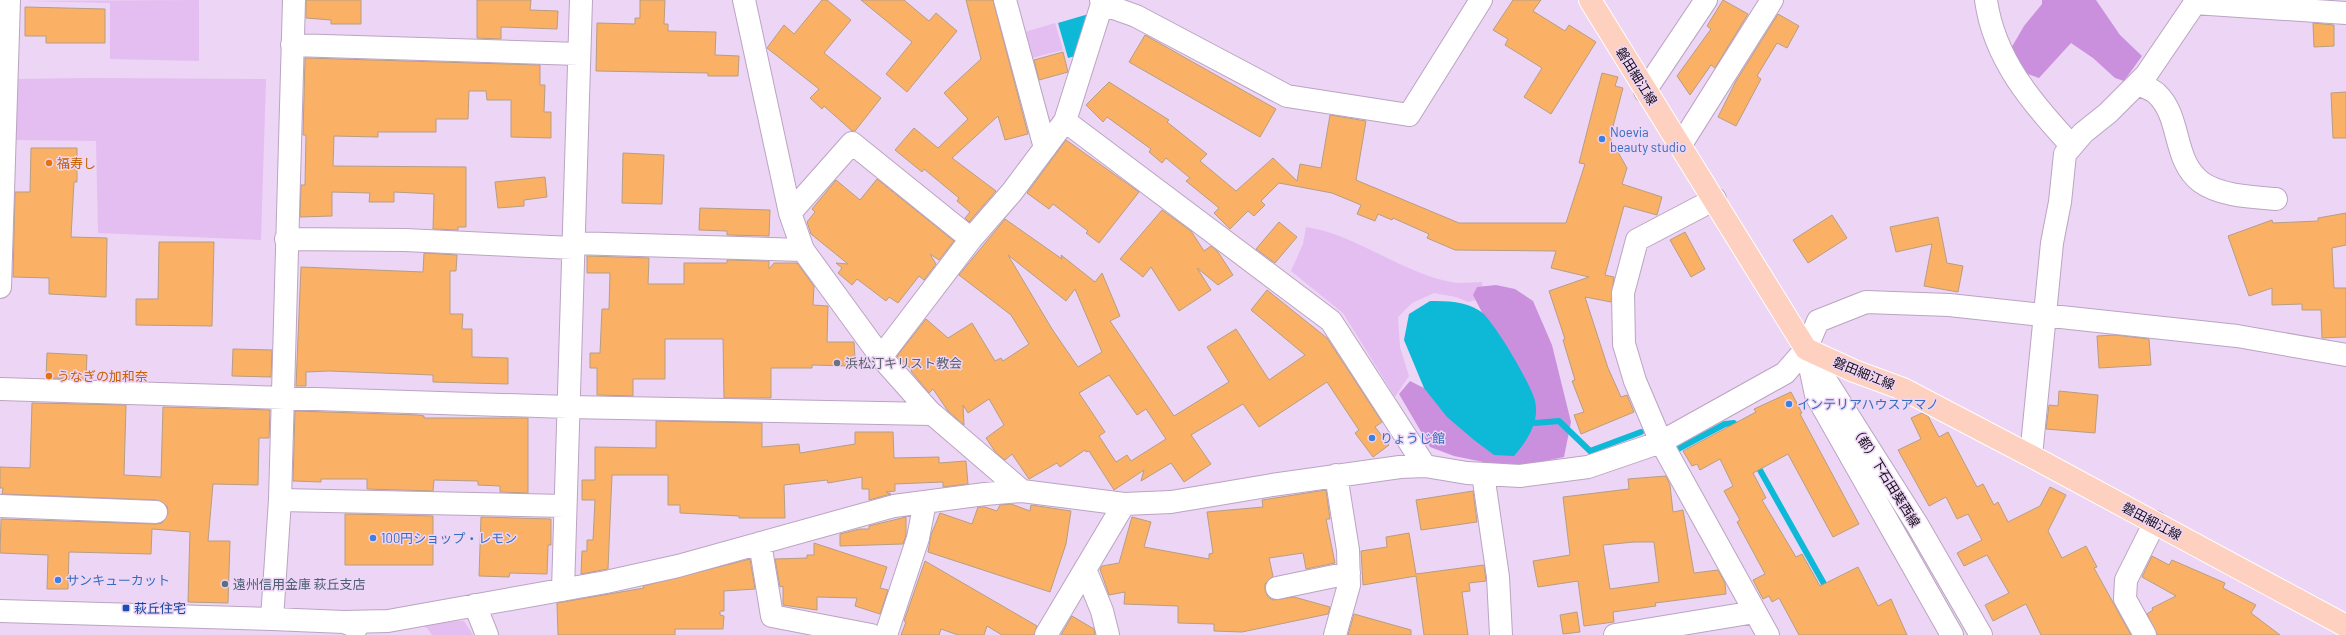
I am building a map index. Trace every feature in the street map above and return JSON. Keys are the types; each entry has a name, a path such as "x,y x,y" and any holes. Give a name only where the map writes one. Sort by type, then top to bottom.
{"main road":[{"name":"磐田細江線","path":"1590,0 1645,91 1715,199 1806,349 1854,371 1903,389 2156,522 2346,626"}],"street":[{"path":"272,619 280,500 286,239 294,0"},
{"path":"563,590 581,0"},
{"path":"744,0 790,213 803,250 881,357 932,414 1022,491"},
{"path":"1005,0 1045,148"},
{"path":"881,357 971,239 1012,192 1065,121 1102,2 1136,16 1287,96 1408,115 1480,0"},
{"path":"1645,91 1706,0"},
{"path":"1680,146 1772,0"},
{"path":"1986,0 1987,12 2000,51 2014,77 2041,113 2071,145"},
{"path":"2031,456 2052,243 2060,202 2064,158 2071,145 2138,84 2196,1 2346,13"},
{"path":"0,288 6,9"},
{"path":"292,45 579,54"},
{"path":"2138,84 2156,93 2167,106 2184,162 2202,183 2232,194 2276,199"},
{"path":"1065,121 1332,321 1425,466"},
{"path":"790,213 852,143 971,239"},
{"path":"1715,199 1637,240 1623,293 1624,344 1635,381 1661,442 1768,635"},
{"path":"286,239 405,240 573,246 803,250"},
{"path":"0,611 196,626 272,619 295,628 344,622 384,630 475,605 563,590 678,566 894,506 986,494 1022,491 1124,504 1171,502 1336,475 1425,466 1483,474 1520,476 1567,471 1588,467 1661,442 1785,372 1806,349 1818,321 1866,302 1949,305 2237,336 2346,355"},
{"name":"（都）下石田葵西線","path":"1806,349 1816,395 1952,635"},
{"name":"（都）下石田葵西線","path":"1806,349 1918,526 1981,635"},
{"path":"0,389 568,407 932,414"},
{"path":"1483,474 1498,577 1501,635"},
{"path":"1334,635 1349,585 1348,550 1336,475"},
{"path":"280,500 565,506"},
{"path":"886,635 918,538 925,502"},
{"path":"1046,635 1124,504"},
{"path":"0,506 156,512"},
{"path":"2145,635 2125,599 2126,580 2156,522"},
{"path":"760,543 772,616 871,635"},
{"path":"1085,569 1102,611 1108,635"},
{"path":"1277,588 1349,573"},
{"path":"475,605 487,635"},
{"path":"1615,635 1755,612"},
{"path":"2339,635 2346,630"}],"shaded area":[{"path":"199,0 199,61 110,59 110,3 26,1"},
{"path":"2042,0 2096,0 2120,35 2142,56 2124,81 2115,78 2093,58 2071,43 2039,78 2022,72 2010,50 2024,26 2042,4"},
{"path":"1055,23 1063,50 1032,58 1025,32"},
{"path":"12,79 266,79 261,240 98,233 96,141 13,140"},
{"path":"1306,227 1325,231 1361,245 1432,277 1455,283 1482,282 1484,298 1468,302 1456,297 1434,293 1412,303 1398,317 1400,347 1409,376 1395,397 1343,313 1291,271 1303,244"},
{"path":"1496,285 1515,289 1533,301 1552,345 1571,422 1564,457 1531,464 1493,464 1454,456 1430,447 1399,394 1410,381 1432,392 1508,363 1473,295 1477,287"},
{"path":"464,621 473,635 432,635 427,628 420,625"}],"water":[{"path":"1092,13 1079,55 1068,58 1058,23"},
{"path":"1430,301 1462,303 1480,311 1494,326 1520,368 1535,401 1536,416 1528,438 1514,456 1494,455 1474,440 1447,417 1424,388 1404,340 1409,314"}],"building":[{"path":"306,0 361,0 361,24 331,24 331,20 306,18"},
{"path":"477,0 531,0 530,10 558,11 557,29 501,27 501,39 477,38"},
{"path":"640,0 665,0 664,24 668,24 668,31 716,32 715,55 739,56 738,76 708,76 708,73 596,71 597,23 635,24 635,18 640,18"},
{"path":"822,0 827,0 851,20 824,53 881,98 855,131 852,131 824,106 822,109 810,98 819,89 767,48 784,25 794,34"},
{"path":"861,0 904,0 929,21 936,13 957,31 907,92 886,74 912,42"},
{"path":"966,0 993,0 1028,134 1005,140 998,116 952,158 996,191 969,222 965,218 970,212 957,201 959,198 924,169 922,172 895,150 914,128 938,148 968,119 944,93 981,59"},
{"path":"1513,0 1541,0 1533,11 1565,31 1569,25 1596,42 1551,114 1524,97 1542,68 1505,45 1508,39 1493,30"},
{"path":"1723,0 1748,14 1715,68 1711,65 1690,95 1677,76 1711,29 1707,26"},
{"path":"25,7 105,9 105,43 46,43 46,36 25,36"},
{"path":"1778,14 1799,26 1787,48 1777,43 1757,76 1761,79 1736,126 1718,117 1736,81"},
{"path":"2313,23 2334,25 2334,46 2314,47"},
{"path":"1145,35 1276,109 1260,137 1129,62"},
{"path":"1063,52 1068,72 1039,80 1034,60"},
{"path":"305,58 540,65 540,85 545,85 544,112 551,112 551,138 511,137 511,100 487,100 486,91 469,91 468,119 436,119 436,132 378,132 378,137 334,136 333,166 466,167 466,227 458,227 458,230 433,229 434,194 394,192 394,202 369,202 370,193 332,192 332,216 300,217 301,185 305,185 306,135 303,135"},
{"path":"1602,73 1618,77 1615,86 1623,88 1610,138 1627,168 1622,184 1662,197 1657,215 1624,206 1605,275 1614,277 1611,302 1585,297 1608,368 1621,397 1627,395 1634,412 1581,434 1574,415 1584,412 1572,381 1575,380 1563,340 1565,339 1549,291 1589,277 1551,268 1556,251 1455,250 1427,238 1429,234 1393,218 1392,220 1378,214 1375,221 1357,214 1361,205 1332,193 1279,183 1261,201 1265,205 1254,216 1248,211 1230,229 1214,213 1219,208 1186,181 1190,178 1166,158 1162,163 1149,152 1151,149 1107,117 1103,122 1086,105 1109,82 1169,120 1167,122 1207,154 1200,161 1236,191 1273,158 1297,181 1300,164 1321,168 1330,115 1366,121 1356,180 1459,223 1566,223 1585,164 1579,163"},
{"path":"2346,92 2346,138 2333,138 2331,93"},
{"path":"1066,140 1139,192 1099,243 1086,233 1088,231 1053,204 1049,209 1027,193"},
{"path":"31,148 77,148 77,182 74,182 71,237 107,238 106,297 49,294 49,278 13,277 15,192 30,192"},
{"path":"623,153 664,155 662,204 622,203"},
{"path":"545,177 547,197 524,200 524,206 498,208 495,182"},
{"path":"877,179 954,241 939,260 930,254 936,264 924,280 919,276 898,303 889,297 886,301 857,279 852,285 838,273 842,268 836,263 848,264 811,234 807,222 815,212 812,209 836,180 860,200"},
{"path":"700,208 770,210 769,236 727,235 727,231 699,230"},
{"path":"1162,210 1191,231 1204,251 1211,246 1218,252 1233,275 1218,285 1197,268 1211,290 1179,311 1151,267 1143,277 1120,259"},
{"path":"2346,213 2346,245 2332,248 2334,288 2346,288 2346,337 2322,338 2321,310 2302,310 2302,304 2272,305 2272,288 2249,296 2228,236 2272,220 2273,223 2318,221 2318,218"},
{"path":"1832,215 1847,238 1808,263 1793,240"},
{"path":"1938,217 1947,263 1963,266 1958,292 1924,286 1932,244 1896,252 1890,227"},
{"path":"1005,219 1062,259 1061,255 1095,282 1102,273 1120,316 1110,321 1174,416 1229,382 1207,347 1236,329 1269,380 1305,355 1251,310 1267,290 1327,338 1382,422 1375,427 1389,445 1373,457 1355,433 1359,430 1327,382 1259,427 1243,404 1191,435 1211,464 1184,482 1171,463 1141,481 1144,470 1114,490 1089,451 1086,452 1085,450 1060,467 1057,463 1029,479 1012,454 1005,460 996,453 986,438 1004,425 989,399 968,413 963,405 964,425 948,411 933,389 929,393 911,371 912,370 897,356 926,319 948,338 972,323 995,361 1001,358 1003,361 1029,344 1011,315 959,275","holes":["1008,255 1066,301 1075,289 1102,352 1078,367 1052,329","1109,375 1137,415 1146,409 1166,439 1131,461 1127,455 1116,462 1099,436 1105,432 1079,393"]},
{"path":"1279,222 1297,237 1275,263 1256,249"},
{"path":"1685,232 1705,269 1691,277 1670,240"},
{"path":"159,242 214,242 212,326 136,325 136,299 158,299"},
{"path":"424,253 457,255 456,271 450,271 450,314 463,314 462,329 472,329 472,357 508,358 508,384 433,382 433,375 329,371 306,372 306,386 296,386 301,267 423,272"},
{"path":"587,256 649,258 648,284 684,284 684,263 727,263 727,260 769,261 769,269 774,263 797,263 814,286 813,305 828,306 827,342 854,342 855,359 850,366 812,365 812,368 771,368 771,398 724,398 723,339 665,339 665,379 633,379 633,396 597,395 597,368 590,368 590,353 600,353 602,309 609,309 610,273 587,273"},
{"path":"2115,335 2149,339 2151,365 2099,368 2097,336"},
{"path":"233,349 272,350 271,377 232,376"},
{"path":"47,353 87,355 86,379 46,378"},
{"path":"2059,391 2098,395 2095,433 2046,429 2049,405 2058,406"},
{"path":"1791,392 1802,413 1800,414 1859,524 1833,537 1788,454 1753,473 1766,498 1762,500 1796,557 1802,554 1820,586 1858,567 1878,606 1891,599 1907,635 1799,635 1779,598 1772,602 1769,596 1763,599 1753,580 1765,574 1737,522 1740,520 1724,491 1733,486 1720,459 1700,470 1697,464 1692,466 1683,451 1756,412 1754,409"},
{"path":"32,403 126,405 124,475 161,477 163,407 270,410 269,438 259,438 258,485 213,484 208,541 230,541 228,603 188,602 190,532 152,529 151,554 69,552 68,589 47,589 48,555 0,553 1,519 156,524 162,523 168,513 167,506 156,500 2,494 3,488 0,488 0,467 30,468"},
{"path":"295,411 418,415 424,416 424,418 528,418 528,493 500,492 500,486 478,485 478,481 434,480 433,491 367,489 367,479 321,479 321,482 293,481"},
{"path":"1922,413 1928,416 1939,437 1948,432 1977,487 1983,484 1994,505 1998,502 2008,522 2040,506 2050,487 2066,495 2048,531 2062,558 2086,546 2097,567 2094,568 2131,635 2041,635 2026,604 1993,621 1985,605 2009,593 1987,555 1964,566 1957,553 1982,540 1968,514 1957,519 1946,497 1929,506 1898,450 1921,439 1911,418"},
{"path":"656,421 762,423 762,447 799,444 800,453 855,444 855,432 893,432 894,458 939,457 939,463 966,461 968,484 943,487 943,482 895,484 895,491 886,492 891,494 869,500 869,489 862,489 862,477 828,483 827,480 784,485 785,518 739,518 739,516 680,513 680,505 668,505 668,475 612,475 608,569 581,574 582,551 587,551 587,540 593,540 595,500 582,500 582,480 595,480 595,447 656,448"},
{"path":"1666,476 1670,485 1673,512 1683,510 1694,573 1718,570 1725,583 1726,594 1655,603 1656,606 1613,612 1614,622 1584,626 1578,581 1538,587 1533,561 1570,555 1563,497 1629,489 1628,479","holes":["1654,542 1659,582 1610,589 1603,545"]},
{"path":"1326,490 1330,519 1326,519 1335,563 1306,569 1303,553 1269,558 1273,576 1265,584 1265,590 1268,597 1273,600 1294,597 1330,607 1328,614 1242,632 1214,631 1214,624 1178,623 1178,606 1124,604 1125,592 1109,595 1100,569 1102,566 1119,563 1132,517 1151,522 1144,547 1209,559 1209,554 1213,553 1207,512 1263,507 1262,500"},
{"path":"1473,491 1477,522 1421,530 1416,500"},
{"path":"1011,504 1030,511 1031,505 1071,511 1066,544 1050,592 928,552 931,535 940,513 972,524 978,507 985,507 997,511 1000,505"},
{"path":"345,514 433,516 433,565 345,565"},
{"path":"481,517 551,519 551,545 548,545 547,574 510,573 509,577 479,576"},
{"path":"906,517 906,535 903,544 840,546 840,534 860,529 869,529 869,526"},
{"path":"1409,533 1416,574 1484,565 1486,581 1469,583 1470,591 1462,592 1468,635 1424,635 1416,576 1363,585 1361,551 1387,547 1386,537"},
{"path":"814,543 887,567 880,588 888,590 880,614 855,606 857,598 817,597 817,610 783,605 783,586 780,587 775,559 807,558 807,555 814,555"},
{"path":"2152,556 2169,565 2172,560 2225,583 2223,588 2256,605 2251,613 2280,635 2157,635 2147,614 2153,610 2152,608 2176,596 2142,577"},
{"path":"750,559 755,589 724,591 724,611 720,611 720,615 724,616 723,629 675,629 675,635 558,635 557,603 644,588 643,586"},
{"path":"925,561 1037,626 1034,635 1002,635 987,626 984,635 958,635 941,629 939,635 901,635 906,622 904,621"},
{"path":"1577,612 1580,632 1563,634 1560,615"},
{"path":"1354,614 1411,630 1411,635 1348,635"},
{"path":"1072,616 1094,629 1095,635 1061,635"}],"waterway":[{"path":"1535,423 1559,421 1590,451 1641,432"},
{"path":"1678,449 1725,424 1734,423 1738,430"},
{"path":"1756,463 1828,591"}],"place":[{"name":"Noevia beauty studio","path":"1602,139"},
{"name":"福寿し","path":"49,163"},
{"name":"浜松汀キリスト教会","path":"837,363"},
{"name":"うなぎの加和奈","path":"49,376"},
{"name":"インテリアハウスアマノ","path":"1789,404"},
{"name":"りょうじ館","path":"1372,438"},
{"name":"100円ショップ・レモン","path":"373,538"},
{"name":"サンキューカット","path":"58,580"},
{"name":"遠州信用金庫 萩丘支店","path":"225,584"},
{"name":"萩丘住宅","path":"126,608"}]}
